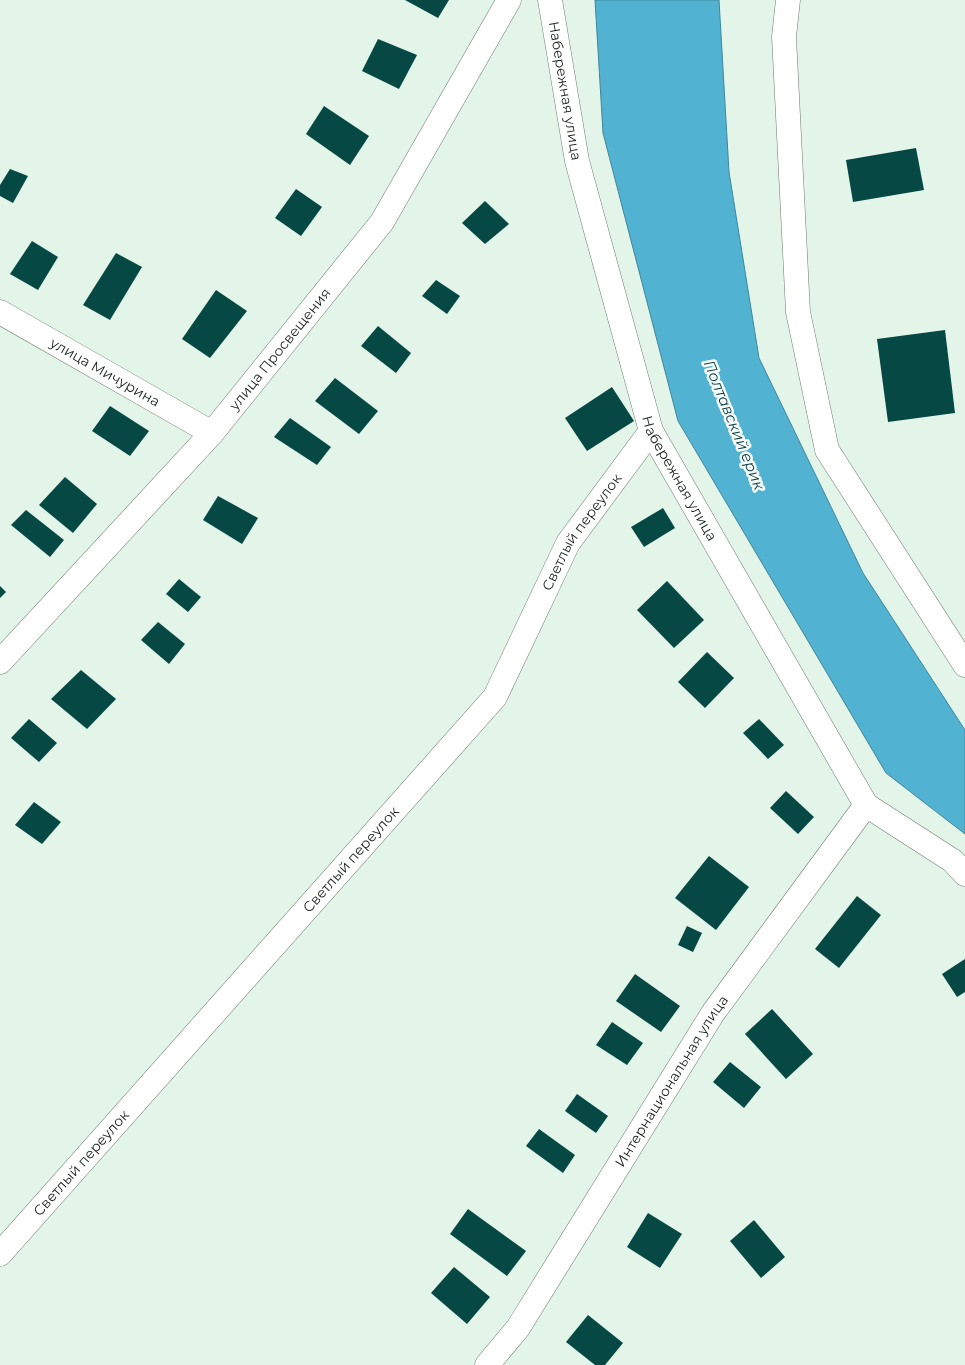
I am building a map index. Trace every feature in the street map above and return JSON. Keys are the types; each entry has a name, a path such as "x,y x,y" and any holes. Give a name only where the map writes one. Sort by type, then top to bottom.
{"street":[{"name":"улица Просвещения","path":"0,662 212,433 382,222 509,0"},
{"name":"Набережная улица","path":"550,0 577,161 651,430 866,805 953,860 965,874"},
{"path":"788,0 784,37 798,312 827,450 965,665"},
{"name":"улица Мичурина","path":"0,312 212,433"},
{"name":"Светлый переулок","path":"0,1254 495,697 568,543 651,430"},
{"name":"Интернациональная улица","path":"487,1365 518,1328 713,1013 866,805"}],"water":[{"name":"Полтавский ерик","path":"595,0 719,0 729,172 759,358 863,573 965,730 965,834 886,773 678,421 603,133"}],"building":[{"path":"405,0 449,0 438,18"},
{"path":"378,39 417,55 399,89 362,71"},
{"path":"324,106 369,136 350,165 306,134"},
{"path":"916,148 924,190 853,202 846,160"},
{"path":"10,169 28,176 13,203 0,196 0,185"},
{"path":"296,189 322,207 301,236 275,218"},
{"path":"485,201 509,224 485,244 462,223"},
{"path":"32,241 58,257 38,290 10,274"},
{"path":"116,253 142,267 110,320 83,305"},
{"path":"436,280 460,296 447,314 422,296"},
{"path":"216,290 247,311 210,358 182,339"},
{"path":"378,326 411,353 396,373 361,346"},
{"path":"945,330 955,413 888,422 877,339"},
{"path":"335,378 378,411 359,434 315,401"},
{"path":"612,387 634,421 587,451 565,418"},
{"path":"110,406 149,431 130,456 92,431"},
{"path":"290,418 331,447 317,465 274,437"},
{"path":"65,477 97,504 73,533 39,505"},
{"path":"218,496 258,518 242,544 203,520"},
{"path":"663,508 675,528 644,547 631,527"},
{"path":"26,510 64,540 50,557 11,525"},
{"path":"179,579 201,597 188,612 166,594"},
{"path":"667,581 704,620 674,648 637,610"},
{"path":"0,586 6,592 0,598"},
{"path":"158,622 185,644 169,664 141,640"},
{"path":"707,652 734,678 705,708 678,682"},
{"path":"81,670 116,699 87,729 51,699"},
{"path":"29,719 57,743 39,762 11,738"},
{"path":"759,719 784,745 768,759 743,733"},
{"path":"786,791 814,817 798,834 770,808"},
{"path":"34,802 61,822 42,844 15,825"},
{"path":"709,856 749,887 716,930 675,898"},
{"path":"857,896 881,915 839,968 815,949"},
{"path":"687,926 702,933 693,952 678,945"},
{"path":"965,959 965,992 957,997 942,974"},
{"path":"635,974 680,1006 661,1032 616,1001"},
{"path":"772,1009 813,1054 786,1079 745,1034"},
{"path":"612,1022 643,1043 627,1065 596,1045"},
{"path":"730,1062 761,1087 744,1108 713,1082"},
{"path":"577,1094 608,1116 596,1133 565,1111"},
{"path":"539,1129 575,1155 563,1173 526,1146"},
{"path":"468,1209 526,1251 507,1276 450,1234"},
{"path":"648,1213 682,1234 660,1268 627,1247"},
{"path":"754,1220 785,1257 761,1278 730,1241"},
{"path":"454,1267 490,1297 467,1324 431,1293"},
{"path":"588,1315 623,1343 605,1365 595,1365 566,1342"}]}
